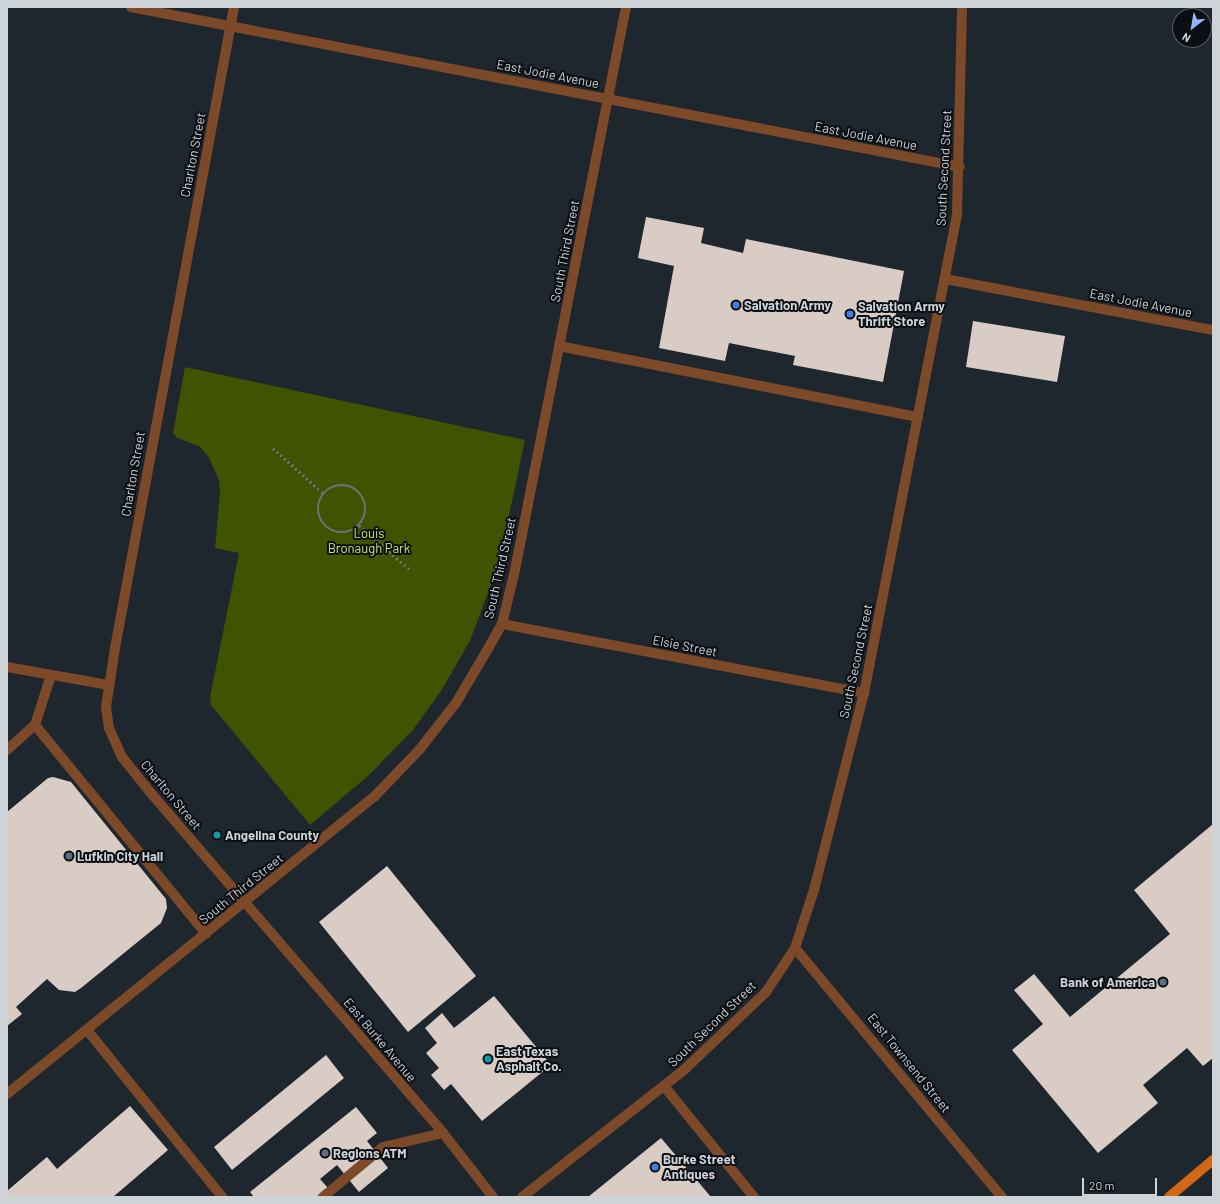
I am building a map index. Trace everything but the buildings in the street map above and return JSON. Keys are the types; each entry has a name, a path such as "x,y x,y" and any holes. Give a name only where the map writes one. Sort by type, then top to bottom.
{"main road":[{"path":"1169,1197 1213,1160"}],"street":[{"name":"East Jodie Avenue","path":"130,7 960,167"},
{"name":"Charlton Street","path":"234,7 106,707 109,728 122,757 246,902"},
{"name":"South Third Street","path":"7,1094 374,797 420,749 456,703 502,624 515,570 626,7"},
{"name":"South Second Street","path":"522,1197 685,1069 766,992 795,948 814,890 864,694 946,279 957,213 960,167 962,7"},
{"name":"East Jodie Avenue","path":"946,279 1213,330"},
{"path":"559,346 918,417"},
{"name":"Elsie Street","path":"502,624 864,694"},
{"path":"7,667 109,685"},
{"path":"7,750 35,725 51,675"},
{"path":"35,725 206,934"},
{"name":"East Burke Avenue","path":"246,902 443,1133 493,1197"},
{"name":"East Townsend Street","path":"795,948 1002,1197"},
{"path":"87,1030 222,1197"},
{"path":"664,1086 754,1197"},
{"path":"323,1197 382,1147 443,1133"}],"path":[{"path":"273,448 323,493"},
{"path":"336,485 351,487 357,491 362,497 366,511 359,525 353,530 341,533 329,530 323,524 317,508 323,493 336,485"},
{"path":"359,525 410,570"}],"green space":[{"name":"Louis Bronaugh Park","path":"185,367 525,440 499,563 470,641 441,691 413,730 368,776 310,825 211,705 210,697 239,553 215,548 220,492 219,480 208,456 199,446 177,438 173,433"}],"place":[{"name":"Salvation Army","path":"736,305"},
{"name":"Salvation Army Thrift Store","path":"850,314"},
{"name":"Angelina County","path":"217,835"},
{"name":"Lufkin City Hall","path":"69,856"},
{"name":"Bank of America","path":"1163,982"},
{"name":"East Texas Asphalt Co.","path":"488,1059"},
{"name":"Regions ATM","path":"325,1153"},
{"name":"Burke Street Antiques","path":"655,1167"}]}
